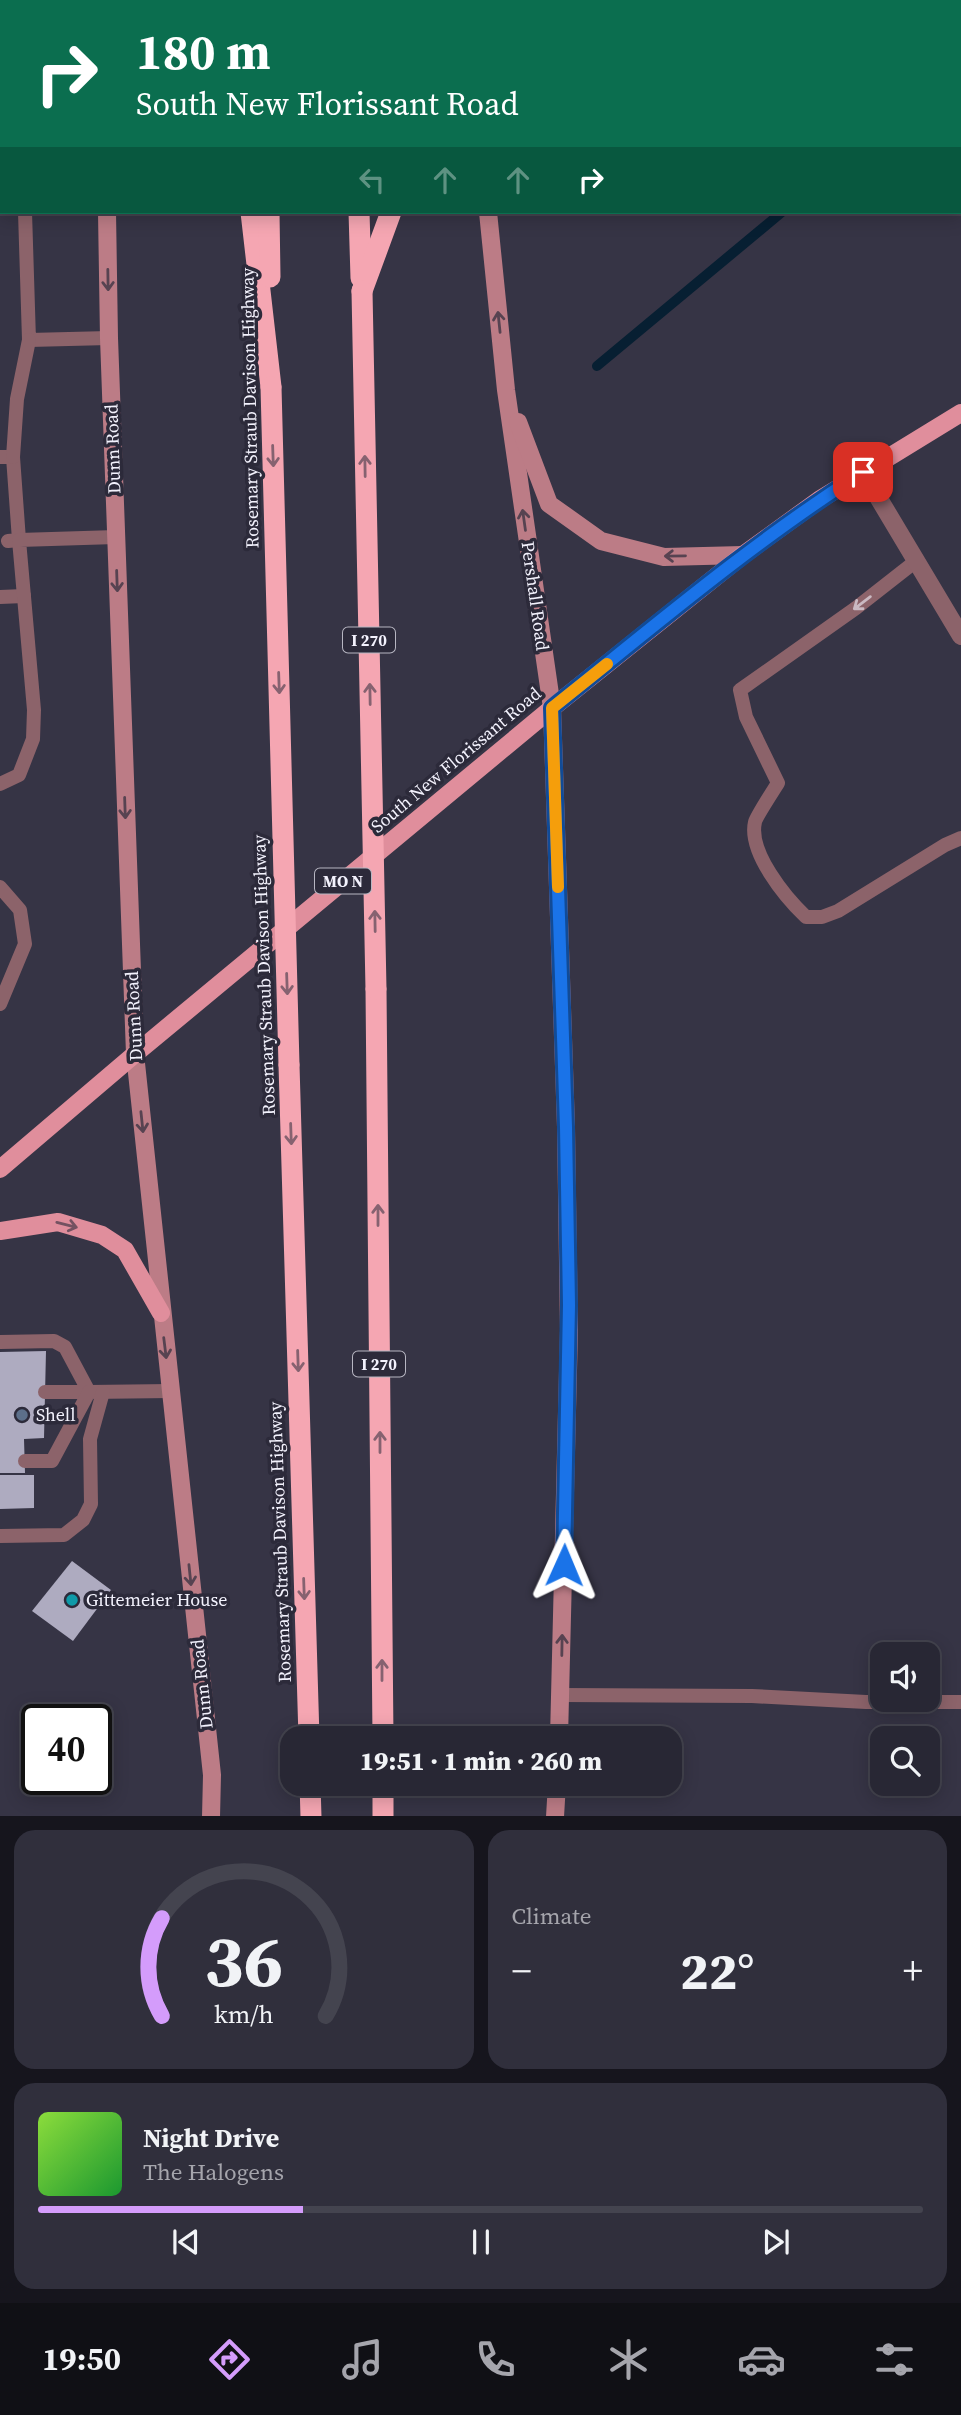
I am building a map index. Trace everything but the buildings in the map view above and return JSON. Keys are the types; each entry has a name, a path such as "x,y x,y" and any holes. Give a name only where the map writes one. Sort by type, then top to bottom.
{"highway":[{"path":"251,214 271,387"},
{"name":"Rosemary Straub Davison Highway","path":"270,214 271,387 309,1726"},
{"name":"I 270","path":"359,214 376,989 383,1726"},
{"path":"362,291 390,214"},
{"path":"310,1796 311,1816"},
{"path":"383,1796 383,1816"}],"main road":[{"name":"South New Florissant Road","path":"0,1169 552,708 744,555 819,500 961,413"},
{"path":"0,1231 58,1222 102,1235 125,1250 161,1314"}],"street":[{"name":"Dunn Road","path":"107,214 109,338 135,1054 212,1775 211,1816"},
{"name":"Pershall Road","path":"488,214 506,390 552,708 566,1127 569,1330 560,1726"},
{"path":"506,390 549,504 601,541 664,557 744,555"},
{"path":"863,472 961,636"},
{"path":"555,1816 556,1796"}],"lane":[{"path":"0,784 19,775 33,739 34,710 24,596 13,541 7,457 29,340 25,214"},
{"path":"29,340 109,338"},
{"path":"13,541 116,537"},
{"path":"916,561 856,608 740,690 746,717 778,783 755,820 755,845 787,900 806,917 822,917 838,911 961,838"},
{"path":"0,597 24,596"},
{"path":"0,887 20,910 25,944 4,980 0,1004"},
{"path":"0,1342 54,1341 65,1347 96,1392 90,1439 91,1504 83,1520 64,1535 0,1536"},
{"path":"45,1392 171,1391"},
{"path":"25,1461 52,1461 96,1392"},
{"path":"561,1695 752,1696 866,1702 961,1702"}],"waterway":[{"path":"597,366 780,214"}],"slow traffic":[{"path":"558,887 552,708 607,664"}],"place":[{"name":"Shell","path":"22,1415"},
{"name":"Gittemeier House","path":"72,1600"}],"route":[{"path":"564,1565 569,1305 552,708 744,555 819,500 863,472"}]}
